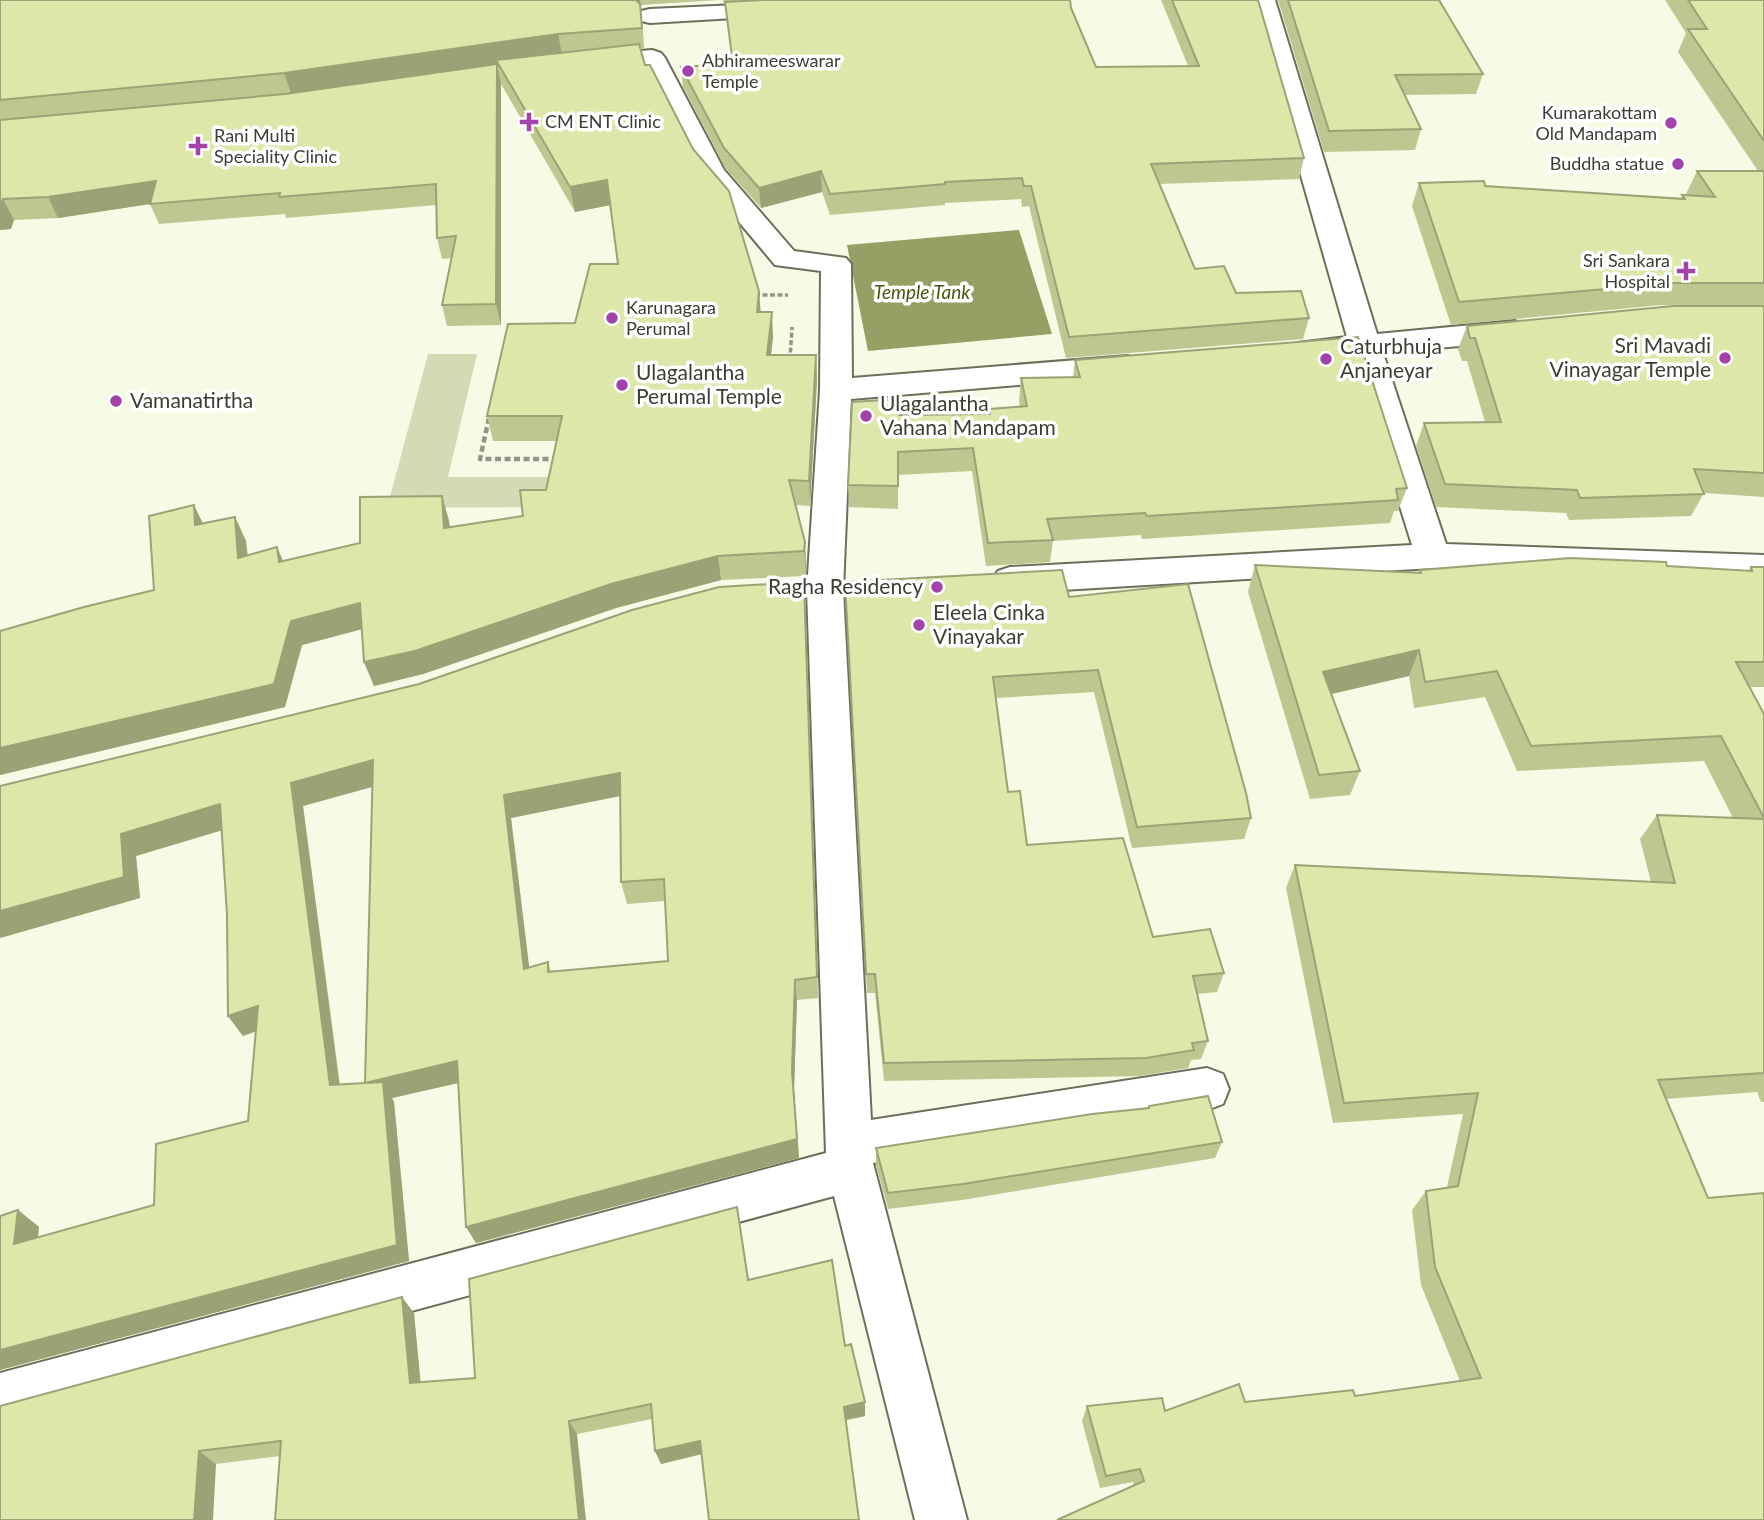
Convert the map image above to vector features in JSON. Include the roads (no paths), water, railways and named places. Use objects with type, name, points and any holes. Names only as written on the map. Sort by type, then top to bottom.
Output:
[{"type":"street","points":[[1263,0],[1365,346],[1433,556]]},
{"type":"street","points":[[803,9],[650,8],[652,58],[712,173],[785,259],[836,264],[836,390],[821,591],[850,1157],[941,1520]]},
{"type":"street","points":[[562,65],[652,58]]},
{"type":"street","points":[[1281,353],[1541,328]]},
{"type":"street","points":[[836,390],[1156,363]]},
{"type":"street","points":[[977,582],[1433,556],[1764,568]]},
{"type":"street","points":[[0,1398],[850,1157],[1207,1089]]},
{"type":"water","name":"Temple Tank","points":[[1019,230],[1052,334],[868,351],[847,245]]},
{"type":"place","name":"Abhirameeswarar Temple","points":[[688,71]]},
{"type":"place","name":"CM ENT Clinic","points":[[529,122]]},
{"type":"place","name":"Kumarakottam Old Mandapam","points":[[1671,123]]},
{"type":"place","name":"Rani Multi Speciality Clinic","points":[[198,146]]},
{"type":"place","name":"Buddha statue","points":[[1678,164]]},
{"type":"place","name":"Sri Sankara Hospital","points":[[1686,271]]},
{"type":"place","name":"Karunagara Perumal","points":[[612,318]]},
{"type":"place","name":"Sri Mavadi Vinayagar Temple","points":[[1725,358]]},
{"type":"place","name":"Caturbhuja Anjaneyar","points":[[1326,359]]},
{"type":"place","name":"Ulagalantha Perumal Temple","points":[[622,385]]},
{"type":"place","name":"Vamanatirtha","points":[[116,401]]},
{"type":"place","name":"Ulagalantha Vahana Mandapam","points":[[866,416]]},
{"type":"place","name":"Ragha Residency","points":[[937,587]]},
{"type":"place","name":"Eleela Cinka Vinayakar","points":[[919,625]]}]
